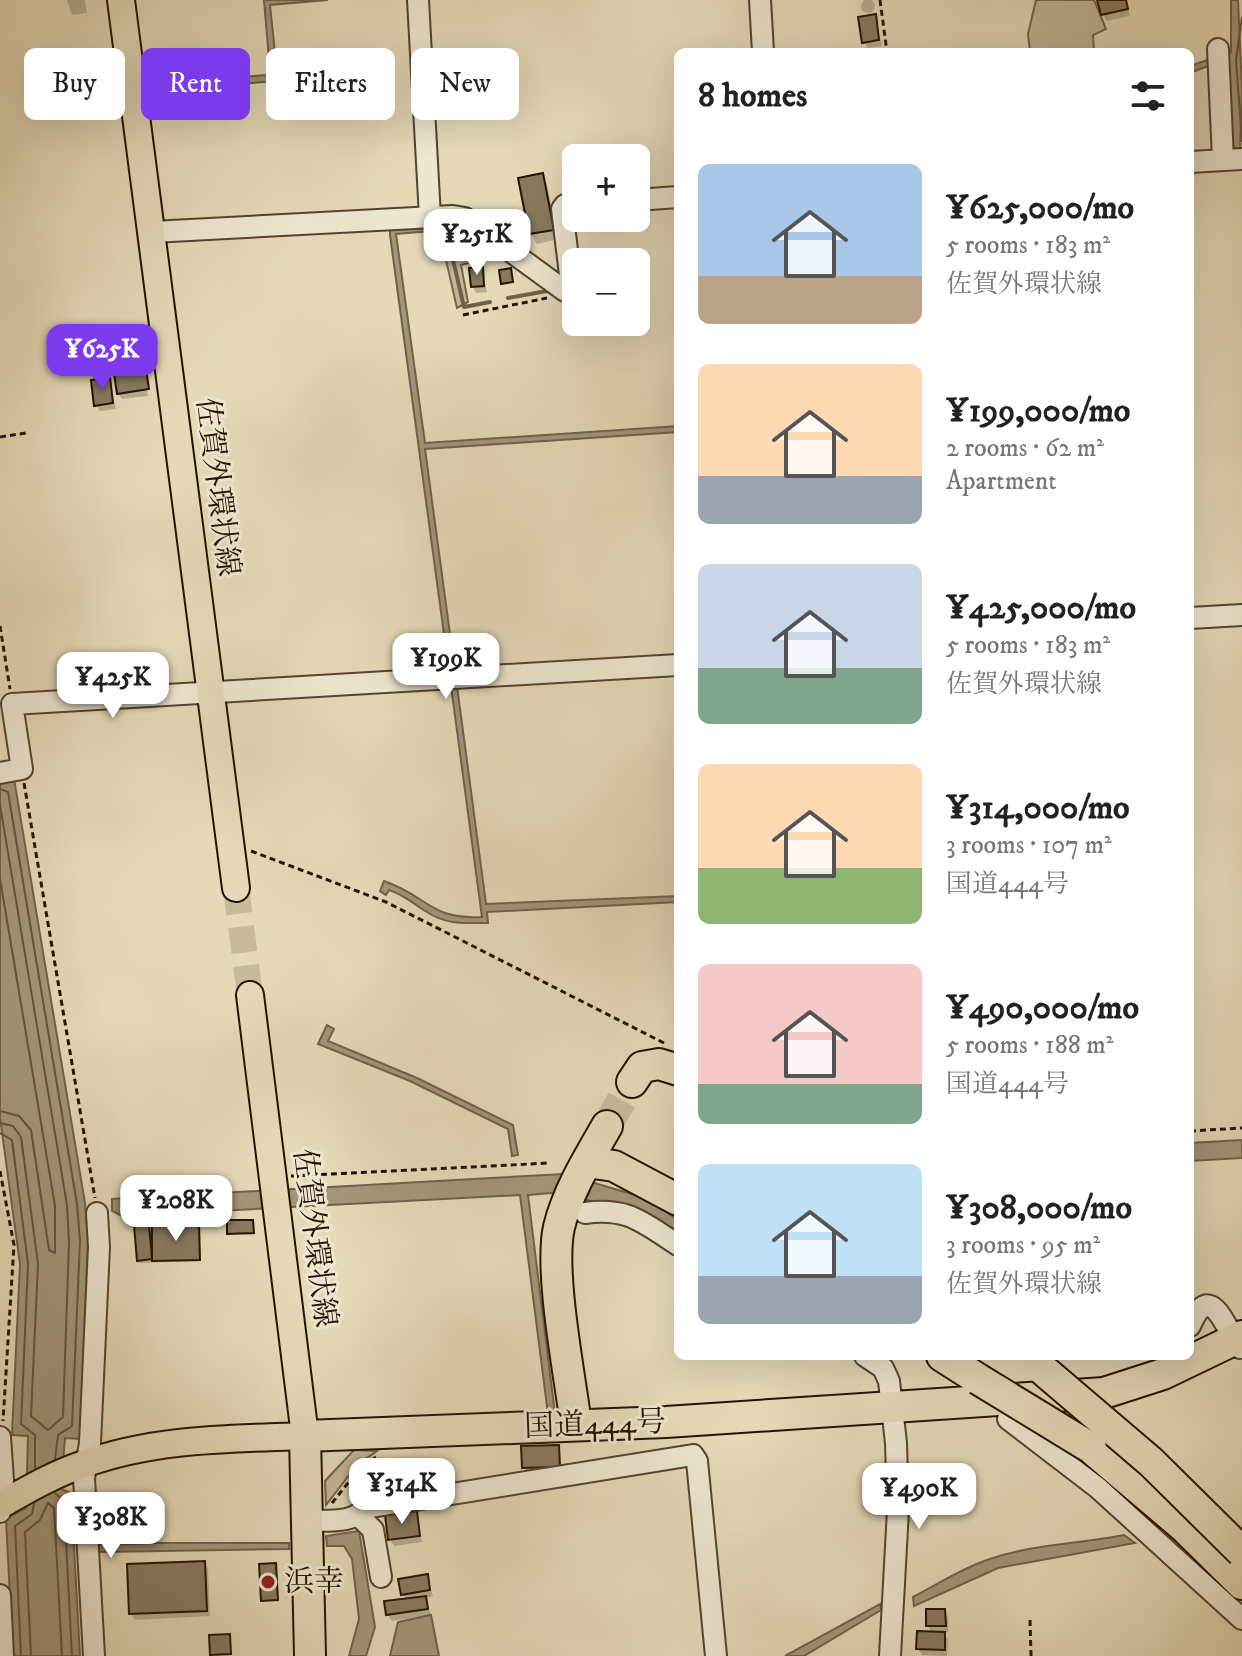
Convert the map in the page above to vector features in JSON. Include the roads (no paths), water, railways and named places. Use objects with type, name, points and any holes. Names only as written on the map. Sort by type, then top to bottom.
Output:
[{"type":"highway","points":[[632,1082],[642,1067],[659,1064],[672,1057]]},
{"type":"highway","points":[[576,1425],[557,1255],[564,1210],[607,1126]]},
{"type":"highway","points":[[587,1162],[614,1166],[674,1198]]},
{"type":"highway","name":"国道444号","points":[[305,1436],[893,1409],[1104,1393],[1163,1374],[1239,1342]]},
{"type":"highway","points":[[948,1360],[1091,1448],[1184,1527],[1242,1584]]},
{"type":"highway","points":[[1037,1362],[1151,1462],[1242,1552]]},
{"type":"highway","points":[[305,1436],[315,1521],[310,1656]]},
{"type":"main road","name":"佐賀外環状線","points":[[121,0],[236,888]]},
{"type":"main road","name":"佐賀外環状線","points":[[250,995],[305,1436]]},
{"type":"main road","points":[[6,1504],[76,1466],[125,1451],[186,1441],[305,1436]]},
{"type":"street","points":[[418,0],[430,217]]},
{"type":"street","points":[[760,0],[763,48]]},
{"type":"street","points":[[1194,162],[1233,159],[1218,49]]},
{"type":"street","points":[[650,199],[674,197]]},
{"type":"street","points":[[152,232],[430,217],[465,218],[565,291],[572,291],[574,284],[566,232]]},
{"type":"street","points":[[1194,618],[1242,615]]},
{"type":"street","points":[[0,773],[22,769],[12,704],[674,665]]},
{"type":"street","points":[[94,1656],[76,1466],[90,1443],[98,1277],[96,1209]]},
{"type":"street","points":[[585,1213],[610,1210],[631,1214],[674,1242]]},
{"type":"street","points":[[1194,1317],[1203,1307],[1213,1307],[1222,1313],[1239,1342]]},
{"type":"street","points":[[871,1360],[883,1368],[889,1381],[893,1409],[898,1510],[890,1656]]},
{"type":"street","points":[[1008,1419],[1098,1488],[1242,1619]]},
{"type":"street","points":[[1,1437],[6,1504]]},
{"type":"street","points":[[315,1521],[359,1516],[365,1508],[693,1455],[697,1461],[716,1656]]},
{"type":"street","points":[[359,1516],[373,1530],[381,1577]]},
{"type":"street","points":[[0,1595],[3,1656]]},
{"type":"water","points":[[264,0],[328,0],[270,5],[275,48],[268,48]]},
{"type":"water","points":[[1231,0],[1238,0],[1242,89],[1240,149],[1233,147],[1229,65],[1208,66],[1194,71],[1194,65],[1231,52]]},
{"type":"water","points":[[266,75],[266,82],[250,83],[250,76]]},
{"type":"water","points":[[430,224],[431,231],[396,234],[425,443],[674,426],[674,432],[425,449],[455,671],[449,671],[390,226]]},
{"type":"water","points":[[451,686],[457,686],[486,904],[674,896],[674,902],[487,912],[488,923],[464,923],[441,919],[395,892],[389,890],[386,895],[380,891],[384,881],[440,911],[465,917],[482,917]]},
{"type":"water","points":[[14,779],[85,1203],[88,1241],[80,1439],[65,1438],[61,1489],[71,1493],[80,1656],[13,1656],[6,1519],[26,1508],[28,1436],[12,1435],[20,1264],[0,1118],[0,781]]},
{"type":"water","points":[[327,1025],[334,1029],[328,1041],[417,1078],[513,1125],[518,1155],[512,1156],[508,1129],[410,1081],[318,1044]]},
{"type":"water","points":[[1242,1140],[1242,1158],[1194,1161],[1194,1143]]},
{"type":"water","points":[[564,1174],[645,1198],[674,1217],[674,1234],[636,1210],[551,1193],[528,1195],[555,1414],[548,1414],[520,1195],[122,1216],[112,1211],[112,1199]]},
{"type":"water","points":[[359,1531],[375,1627],[366,1656],[349,1656],[359,1619],[352,1559],[344,1546],[327,1546],[326,1536]]},
{"type":"water","points":[[1124,1535],[1135,1543],[998,1568],[914,1606],[913,1597],[990,1559],[1040,1547]]},
{"type":"water","points":[[289,1543],[289,1549],[99,1552],[99,1545]]},
{"type":"water","points":[[880,1604],[881,1610],[804,1656],[785,1656]]},
{"type":"water","points":[[431,1615],[439,1656],[390,1656],[398,1622]]},
{"type":"waterway","points":[[431,228],[446,230],[464,307],[490,302]]},
{"type":"waterway","points":[[508,298],[547,291]]},
{"type":"tunnel","points":[[236,888],[250,995]]},
{"type":"tunnel","points":[[607,1126],[632,1082]]},
{"type":"place","name":"浜幸","points":[[268,1582]]}]
